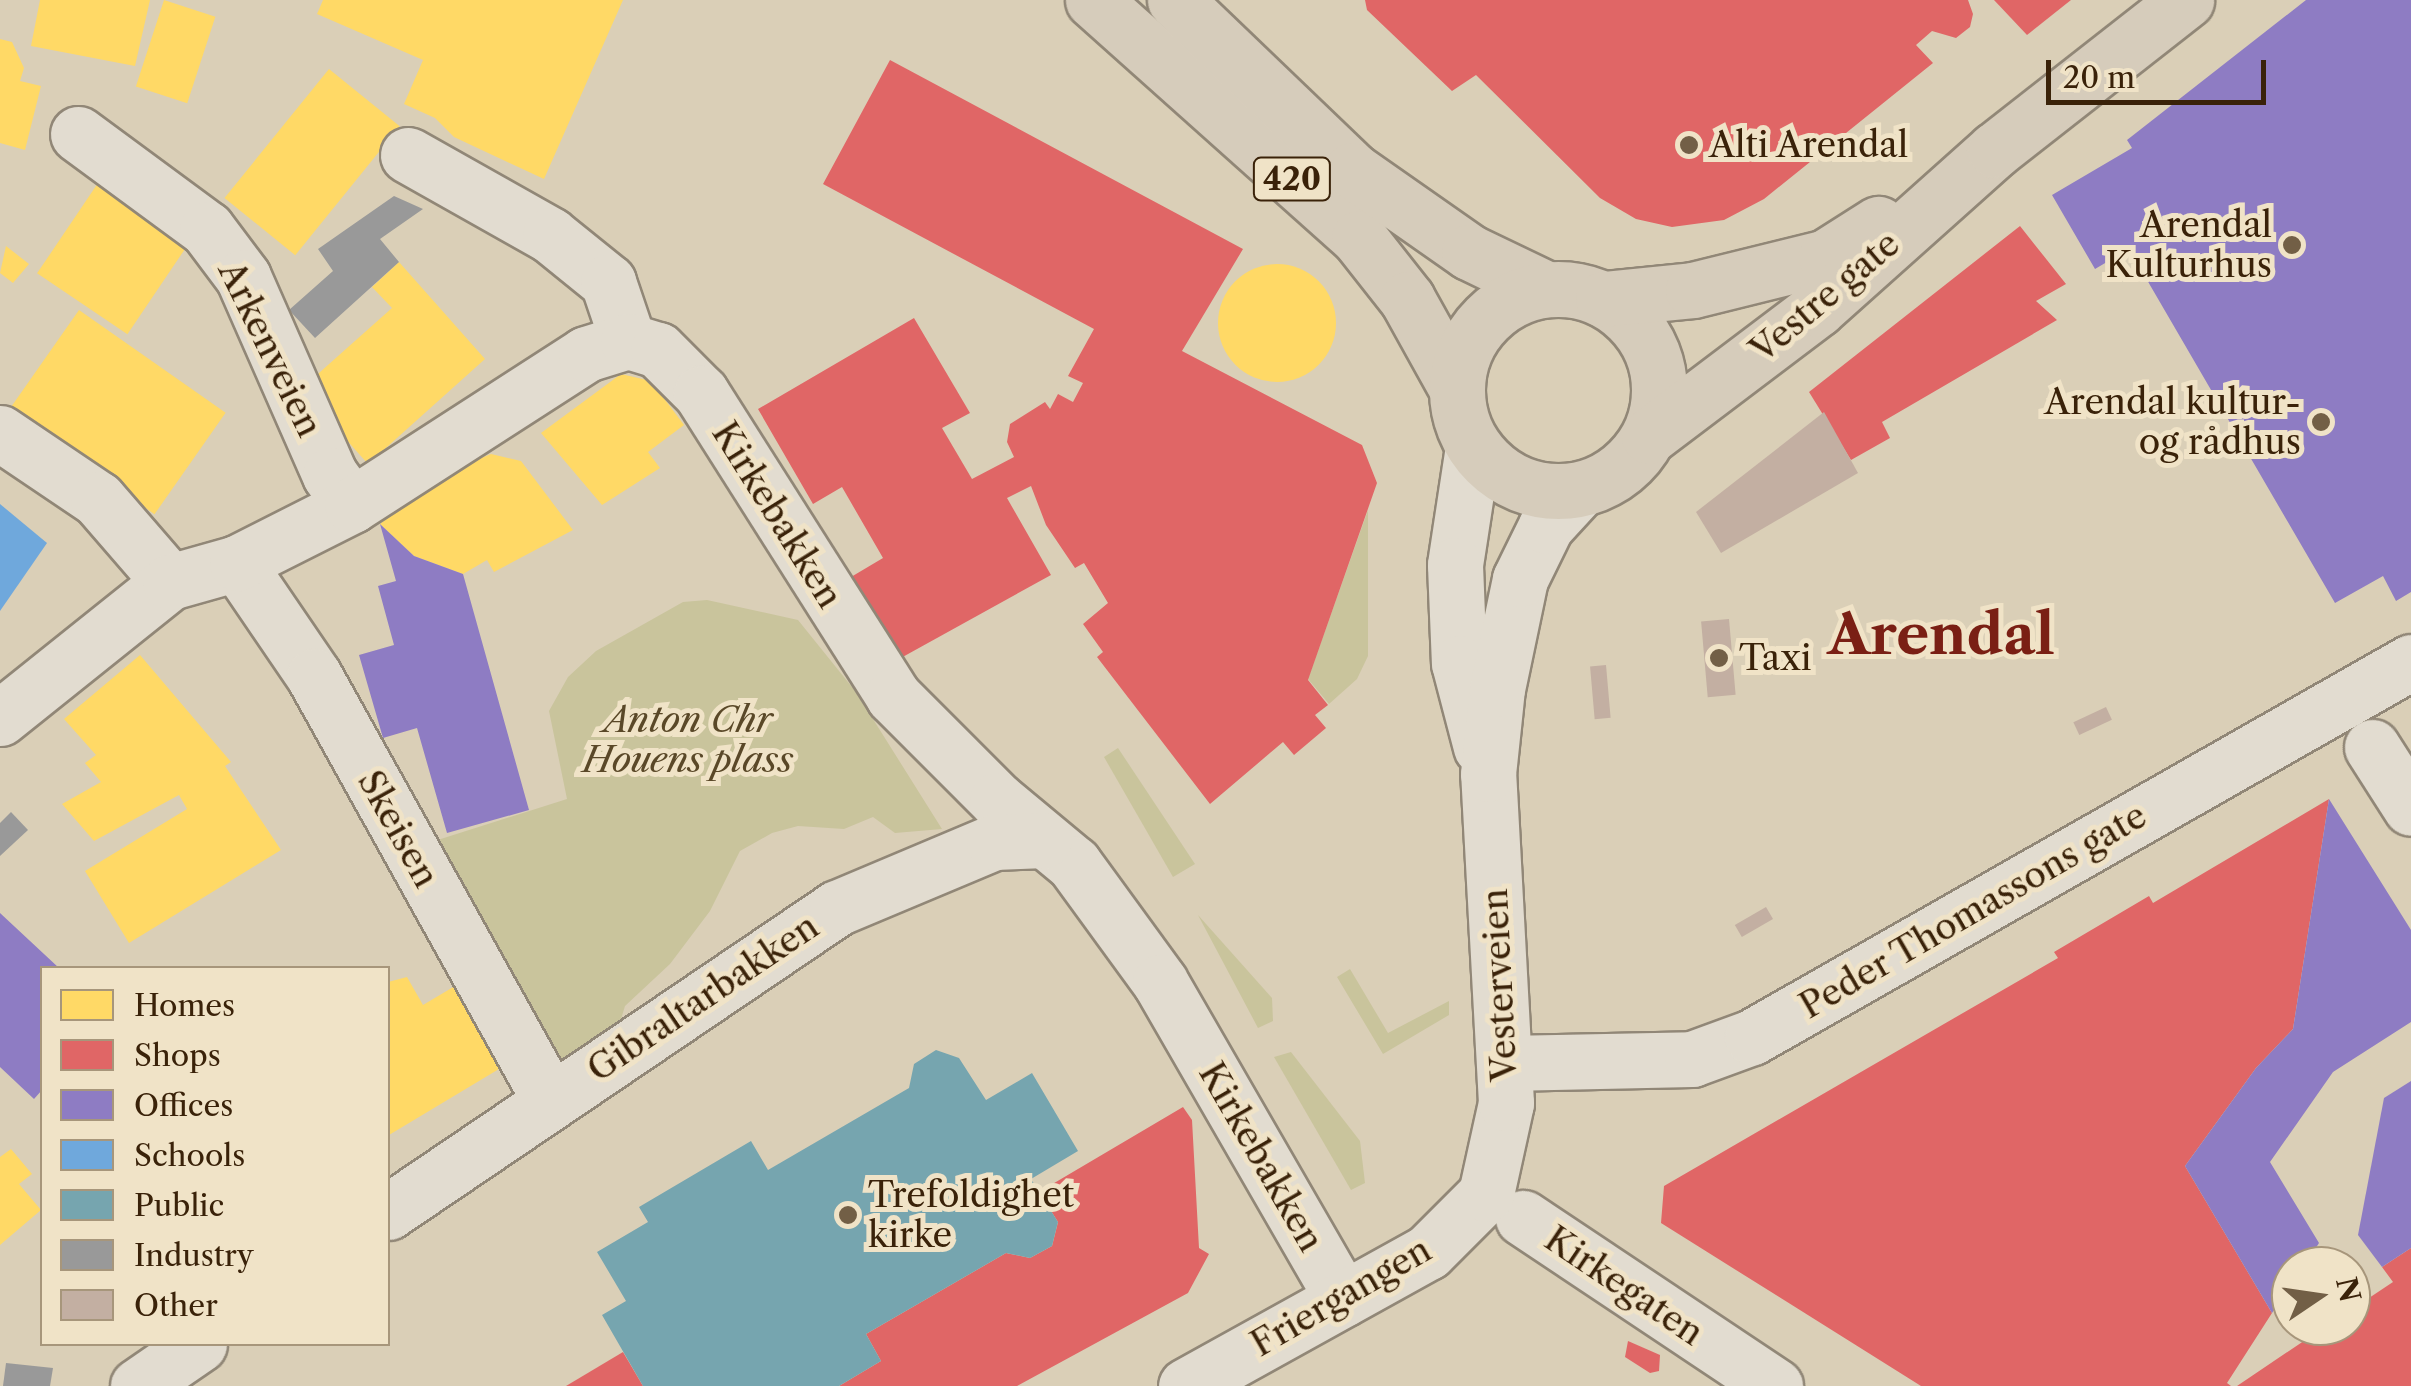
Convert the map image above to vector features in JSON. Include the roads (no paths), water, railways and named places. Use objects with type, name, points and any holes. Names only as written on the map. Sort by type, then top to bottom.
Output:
[{"type":"main road","name":"420","points":[[1093,0],[1359,238],[1407,299],[1456,386],[1473,447]]},
{"type":"main road","name":"420","points":[[1176,0],[1352,170],[1469,252],[1546,289],[1603,299]]},
{"type":"main road","name":"Vestre gate","points":[[1649,436],[1817,309],[1994,150],[2186,0]]},
{"type":"main road","name":"Vestre gate","points":[[1603,299],[1693,290],[1826,256],[1994,150]]},
{"type":"main road","points":[[1456,386],[1461,358],[1493,312],[1546,289]]},
{"type":"main road","points":[[1603,299],[1649,344],[1658,406],[1649,436]]},
{"type":"main road","name":"420","points":[[1580,490],[1626,466],[1649,436]]},
{"type":"main road","points":[[1473,447],[1519,485],[1580,490]]},
{"type":"street","name":"Arkenveien","points":[[78,134],[207,230],[243,277],[330,475],[352,505]]},
{"type":"street","points":[[0,718],[170,582],[238,563],[352,505],[586,354],[628,341],[608,282],[550,234],[408,155]]},
{"type":"street","name":"Kirkebakken","points":[[628,341],[658,350],[700,393],[894,696],[1074,864],[1160,982],[1343,1299]]},
{"type":"street","points":[[0,432],[98,499],[170,582]]},
{"type":"street","name":"Vesterveien","points":[[1473,447],[1455,565],[1459,663],[1488,774],[1507,1063],[1504,1206]]},
{"type":"street","name":"Vesterveien","points":[[1488,774],[1520,579],[1546,526],[1580,490]]},
{"type":"street","name":"Skeisen","points":[[238,563],[314,676],[550,1100]]},
{"type":"street","name":"Peder Thomassons gate","points":[[1507,1063],[1692,1059],[1752,1037],[2411,662]]},
{"type":"street","points":[[2372,747],[2411,808]]},
{"type":"street","name":"Gibraltarbakken","points":[[390,1211],[837,908],[994,842],[1044,840]]},
{"type":"street","name":"Friergangen","points":[[1186,1386],[1504,1206]]},
{"type":"street","name":"Kirkegaten","points":[[1504,1206],[1774,1386]]},
{"type":"street","points":[[138,1386],[196,1346]]},
{"type":"place","name":"Alti Arendal","points":[[1689,145]]},
{"type":"place","name":"Arendal Kulturhus","points":[[2292,245]]},
{"type":"place","name":"Arendal kultur- og rådhus","points":[[2321,422]]},
{"type":"place","name":"Taxi","points":[[1719,658]]},
{"type":"place","name":"Trefoldighet kirke","points":[[848,1215]]},
{"type":"district","name":"Arendal","points":[[1941,635]]},
{"type":"park label","name":"Anton Chr Houens plass","points":[[688,740]]}]
